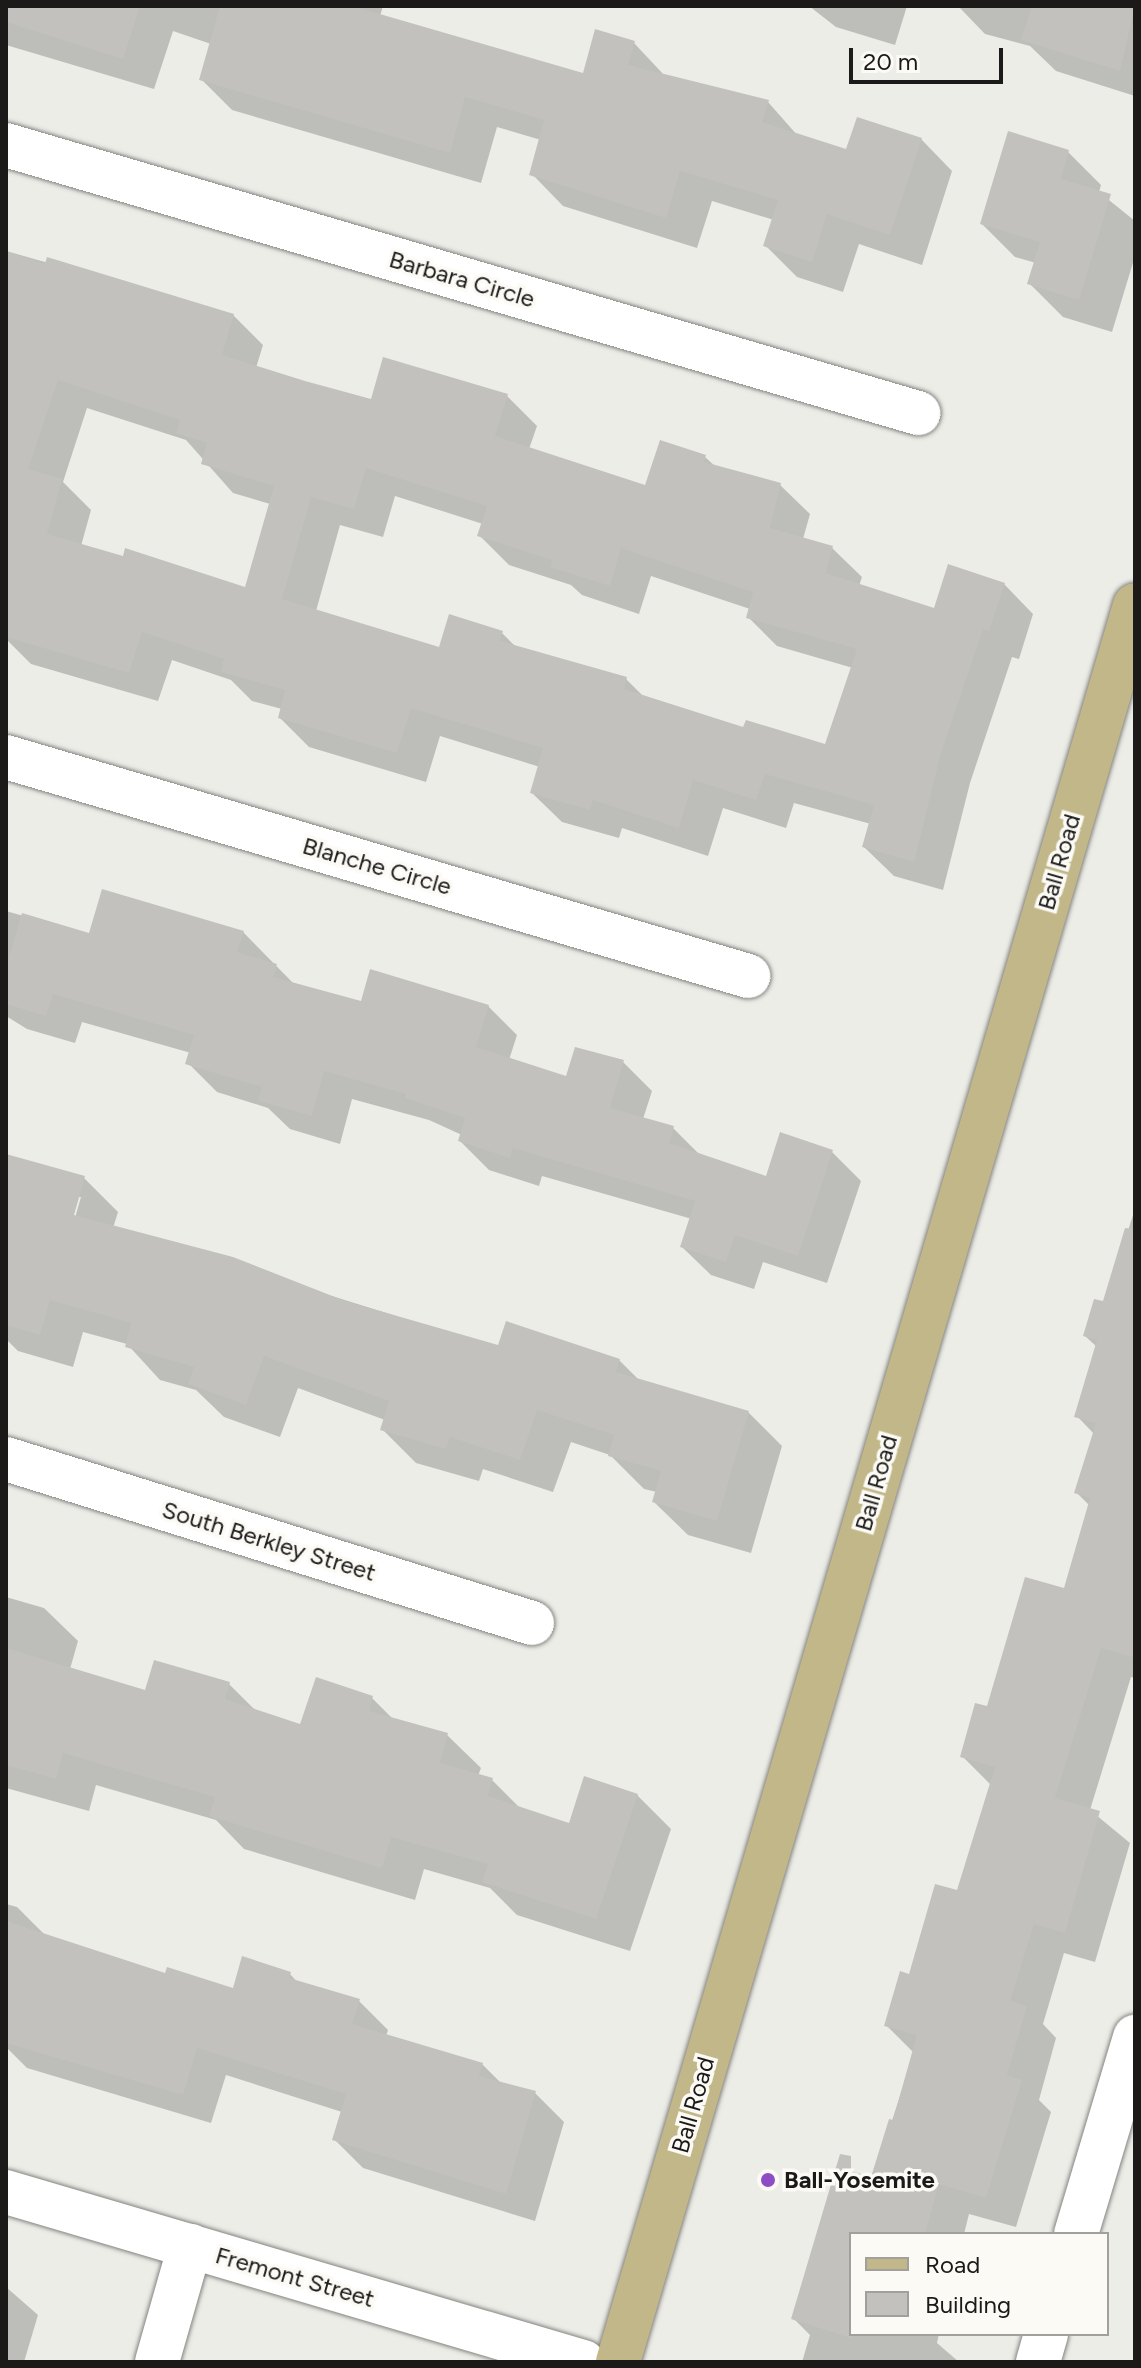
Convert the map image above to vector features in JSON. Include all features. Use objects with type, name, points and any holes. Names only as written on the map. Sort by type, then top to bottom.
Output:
[{"type":"main road","name":"Ball Road","points":[[618,2362],[1135,605]]},
{"type":"street","name":"Barbara Circle","points":[[6,145],[918,413]]},
{"type":"street","name":"Blanche Circle","points":[[6,757],[748,976]]},
{"type":"street","name":"South Berkley Street","points":[[6,1459],[532,1623]]},
{"type":"street","points":[[1077,2232],[1135,2037]]},
{"type":"street","name":"Fremont Street","points":[[6,2192],[583,2362]]},
{"type":"street","points":[[157,2362],[190,2246]]},
{"type":"street","points":[[1038,2362],[1045,2336]]},
{"type":"building","points":[[6,6],[140,6],[123,59],[6,22]]},
{"type":"building","points":[[220,6],[352,6],[583,73],[595,29],[635,41],[628,65],[769,100],[762,122],[846,149],[857,117],[922,138],[890,235],[827,214],[812,262],[763,246],[778,200],[680,171],[666,218],[529,175],[544,120],[465,97],[450,153],[199,80]]},
{"type":"building","points":[[1032,6],[1135,6],[1120,71],[1021,40]]},
{"type":"building","points":[[1008,131],[1069,150],[1061,179],[1111,194],[1079,300],[1027,284],[1040,242],[980,224]]},
{"type":"building","points":[[6,251],[45,264],[47,257],[234,314],[222,355],[305,381],[371,399],[383,357],[508,394],[495,436],[645,485],[660,440],[706,455],[704,462],[781,483],[770,528],[833,546],[826,573],[934,608],[948,564],[1005,583],[989,631],[983,629],[941,753],[914,862],[862,847],[874,805],[765,774],[756,800],[693,780],[679,828],[593,800],[590,810],[530,793],[543,748],[411,708],[397,753],[278,718],[285,690],[221,672],[224,659],[142,632],[129,673],[6,637]],"holes":[[[58,380],[180,420],[176,433],[207,443],[201,464],[274,486],[245,587],[125,548],[123,556],[47,534],[62,479],[28,469]],[[366,468],[487,506],[477,536],[552,560],[550,567],[610,586],[621,548],[753,592],[746,618],[857,649],[825,744],[746,720],[743,727],[624,689],[627,677],[500,641],[503,631],[449,614],[439,647],[282,599],[311,497],[354,509]]]},
{"type":"building","points":[[102,889],[244,931],[237,952],[277,964],[273,977],[361,1001],[370,969],[489,1005],[476,1047],[566,1076],[575,1047],[624,1060],[610,1108],[674,1126],[669,1143],[766,1176],[780,1132],[833,1150],[798,1256],[735,1235],[726,1262],[680,1247],[695,1201],[513,1148],[510,1158],[458,1141],[465,1118],[405,1098],[406,1094],[324,1071],[312,1116],[258,1101],[262,1087],[185,1064],[194,1035],[53,994],[46,1016],[6,1004],[6,967],[22,913],[89,933]]},
{"type":"building","points":[[6,1154],[85,1176],[74,1215],[233,1257],[345,1301],[498,1345],[506,1321],[620,1359],[616,1372],[749,1411],[717,1521],[652,1502],[661,1471],[608,1456],[614,1435],[537,1410],[520,1460],[450,1437],[446,1449],[380,1430],[389,1401],[264,1356],[246,1405],[188,1384],[194,1367],[125,1347],[131,1323],[50,1300],[40,1335],[6,1325]]},
{"type":"building","points":[[1125,1228],[1135,1229],[1135,1658],[1101,1648],[1055,1798],[1100,1811],[1065,1933],[1034,1924],[1010,2001],[1027,2006],[1007,2075],[1022,2080],[986,2198],[939,2184],[926,2232],[849,2232],[851,2338],[791,2319],[840,2154],[851,2156],[851,2171],[871,2177],[889,2119],[893,2120],[917,2035],[884,2026],[900,1971],[909,1974],[935,1884],[957,1890],[995,1767],[960,1757],[975,1703],[987,1706],[1025,1577],[1064,1588],[1090,1498],[1074,1493],[1096,1423],[1074,1417],[1097,1340],[1083,1336],[1094,1299],[1103,1301]]},
{"type":"building","points":[[6,1648],[145,1690],[154,1660],[230,1682],[225,1699],[300,1724],[316,1677],[373,1696],[369,1711],[448,1733],[440,1763],[493,1778],[488,1796],[569,1823],[584,1776],[638,1794],[596,1919],[482,1882],[488,1864],[391,1837],[382,1868],[209,1816],[215,1797],[63,1753],[56,1779],[6,1765]]},
{"type":"building","points":[[6,1921],[165,1973],[167,1967],[233,1988],[242,1956],[291,1972],[289,1978],[360,1999],[352,2024],[483,2063],[479,2076],[536,2091],[506,2194],[332,2140],[346,2094],[197,2048],[183,2095],[6,2043]]},
{"type":"place","name":"Ball-Yosemite","points":[[768,2180]]}]
